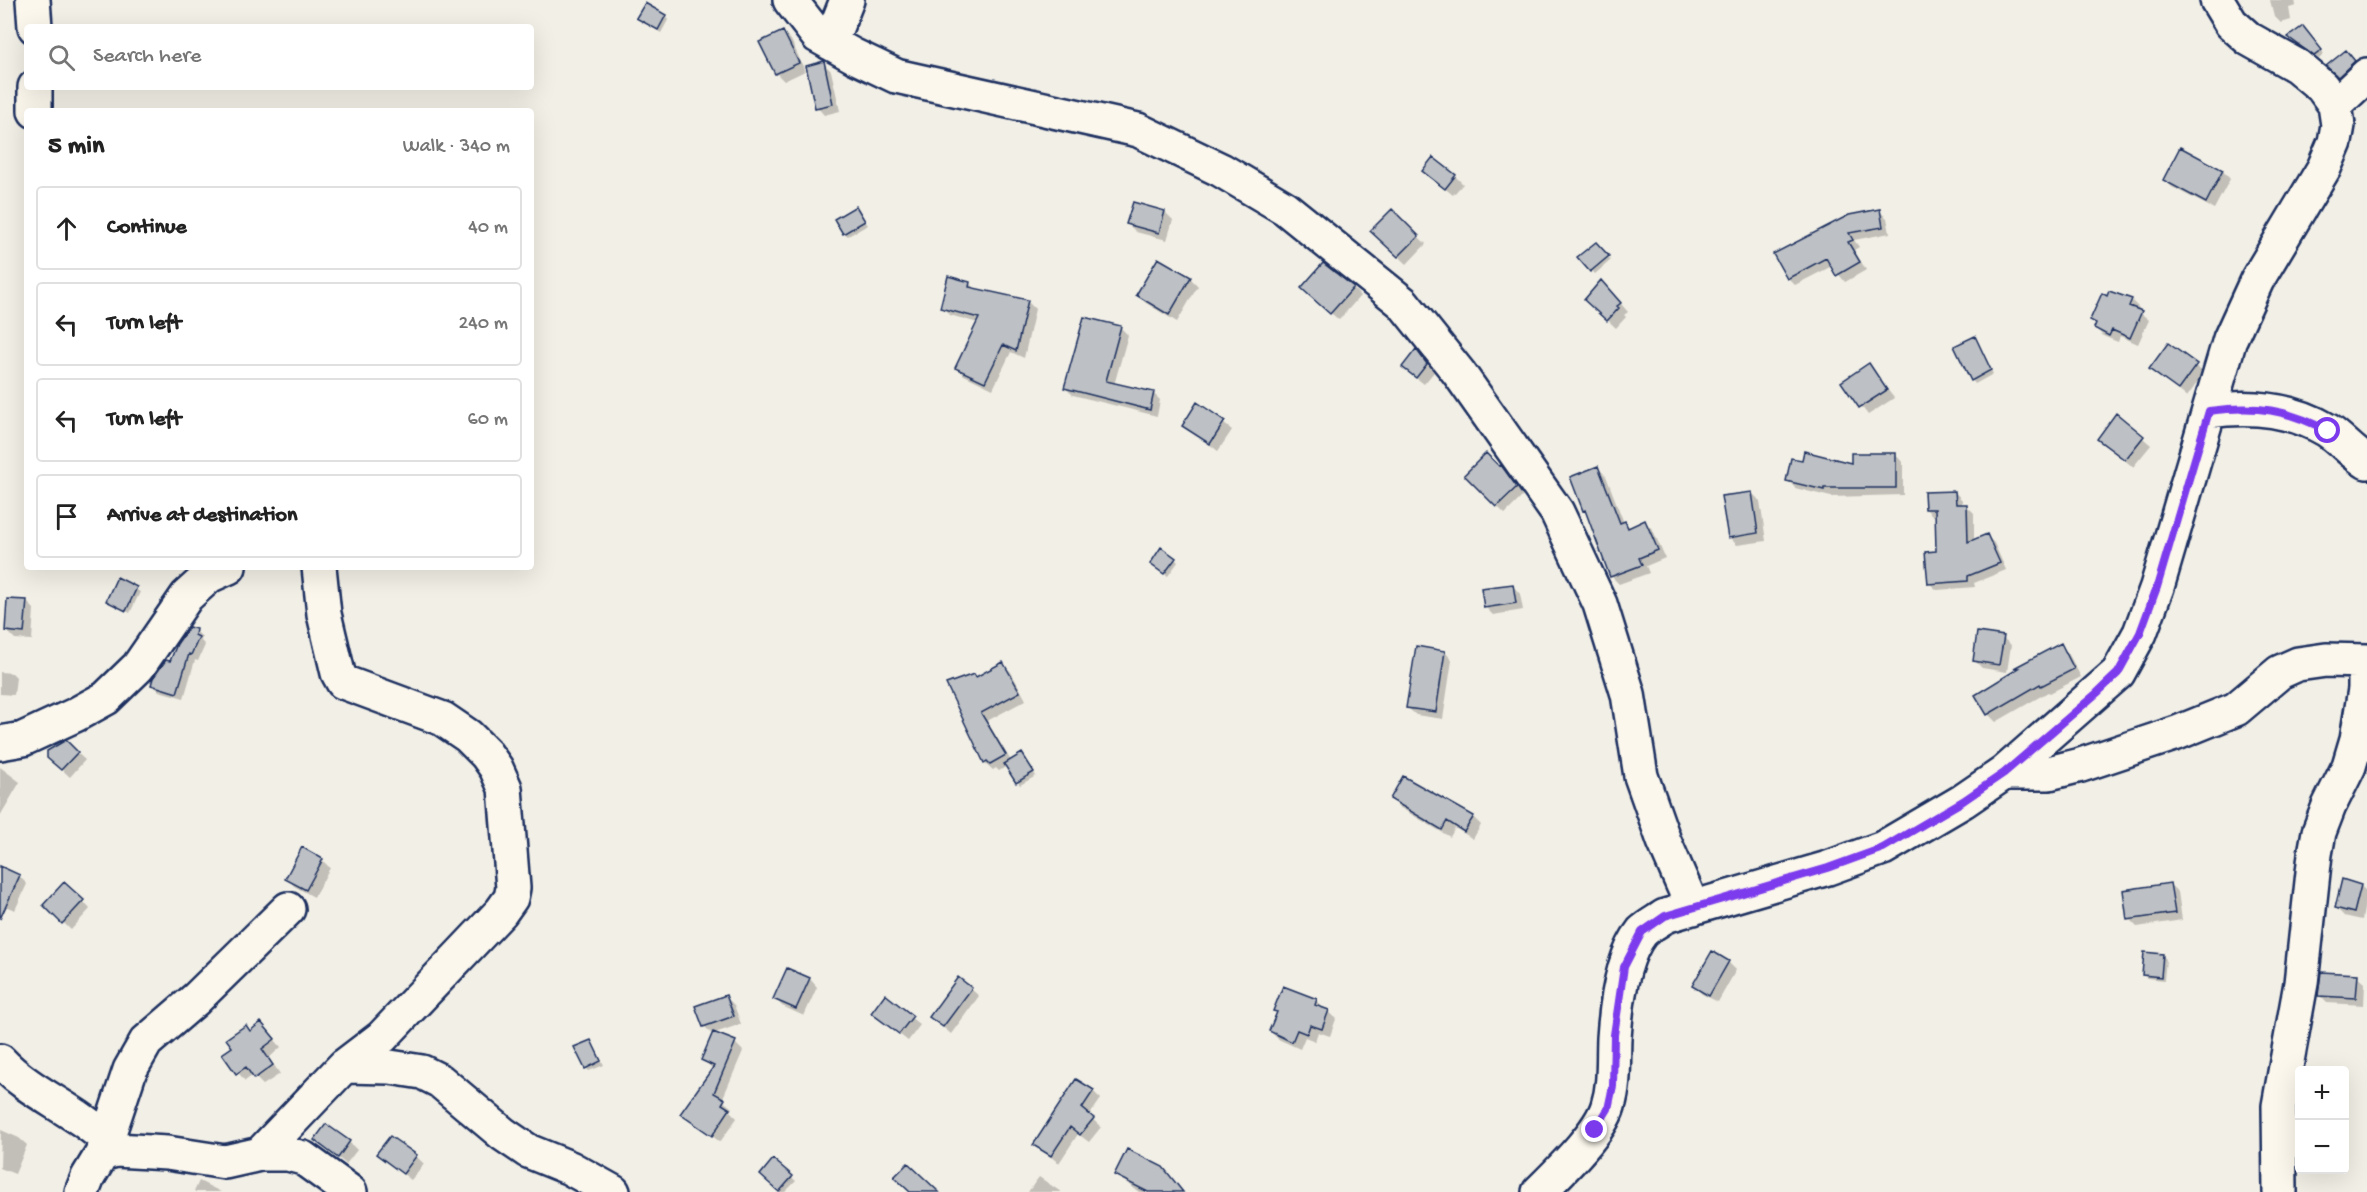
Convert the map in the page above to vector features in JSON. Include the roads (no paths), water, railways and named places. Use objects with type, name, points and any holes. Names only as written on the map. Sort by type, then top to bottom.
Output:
[{"type":"street","points":[[33,0],[35,24]]},
{"type":"street","points":[[790,0],[818,36],[896,76],[1138,130],[1221,170],[1285,208],[1403,303],[1459,373],[1557,512],[1600,604],[1628,694],[1641,776],[1664,842],[1693,908]]},
{"type":"street","points":[[830,43],[847,0]]},
{"type":"street","points":[[1539,1192],[1595,1130],[1608,1109],[1613,1086],[1614,1035],[1624,967],[1642,932],[1665,916],[1828,868],[1883,848],[1963,801],[2004,773],[2118,673],[2140,633],[2157,587],[2230,339],[2257,280],[2324,168],[2335,142],[2338,125],[2335,105],[2322,87],[2296,66],[2249,39],[2231,23],[2217,0]]},
{"type":"street","points":[[2335,105],[2367,75]]},
{"type":"street","points":[[34,90],[35,108]]},
{"type":"street","points":[[2209,411],[2255,407],[2291,414],[2328,431],[2367,462]]},
{"type":"street","points":[[0,743],[23,739],[106,698],[138,667],[188,596],[209,576],[222,570]]},
{"type":"street","points":[[261,1154],[344,1066],[382,1037],[501,912],[511,898],[513,888],[505,788],[496,768],[468,736],[443,719],[343,682],[338,673],[324,614],[319,570]]},
{"type":"street","points":[[2004,773],[2049,773],[2081,765],[2177,733],[2236,709],[2280,672],[2298,664],[2326,660],[2366,661],[2364,715],[2358,740],[2349,766],[2319,832],[2315,854],[2301,983],[2279,1106],[2280,1192]]},
{"type":"street","points":[[82,1192],[105,1147],[130,1070],[146,1042],[196,999],[288,909]]},
{"type":"street","points":[[0,1061],[12,1074],[58,1106],[89,1123],[105,1147],[225,1162],[261,1154],[288,1154],[303,1158],[350,1192]]},
{"type":"street","points":[[344,1066],[390,1067],[422,1072],[440,1080],[528,1151],[570,1168],[613,1192]]}]
